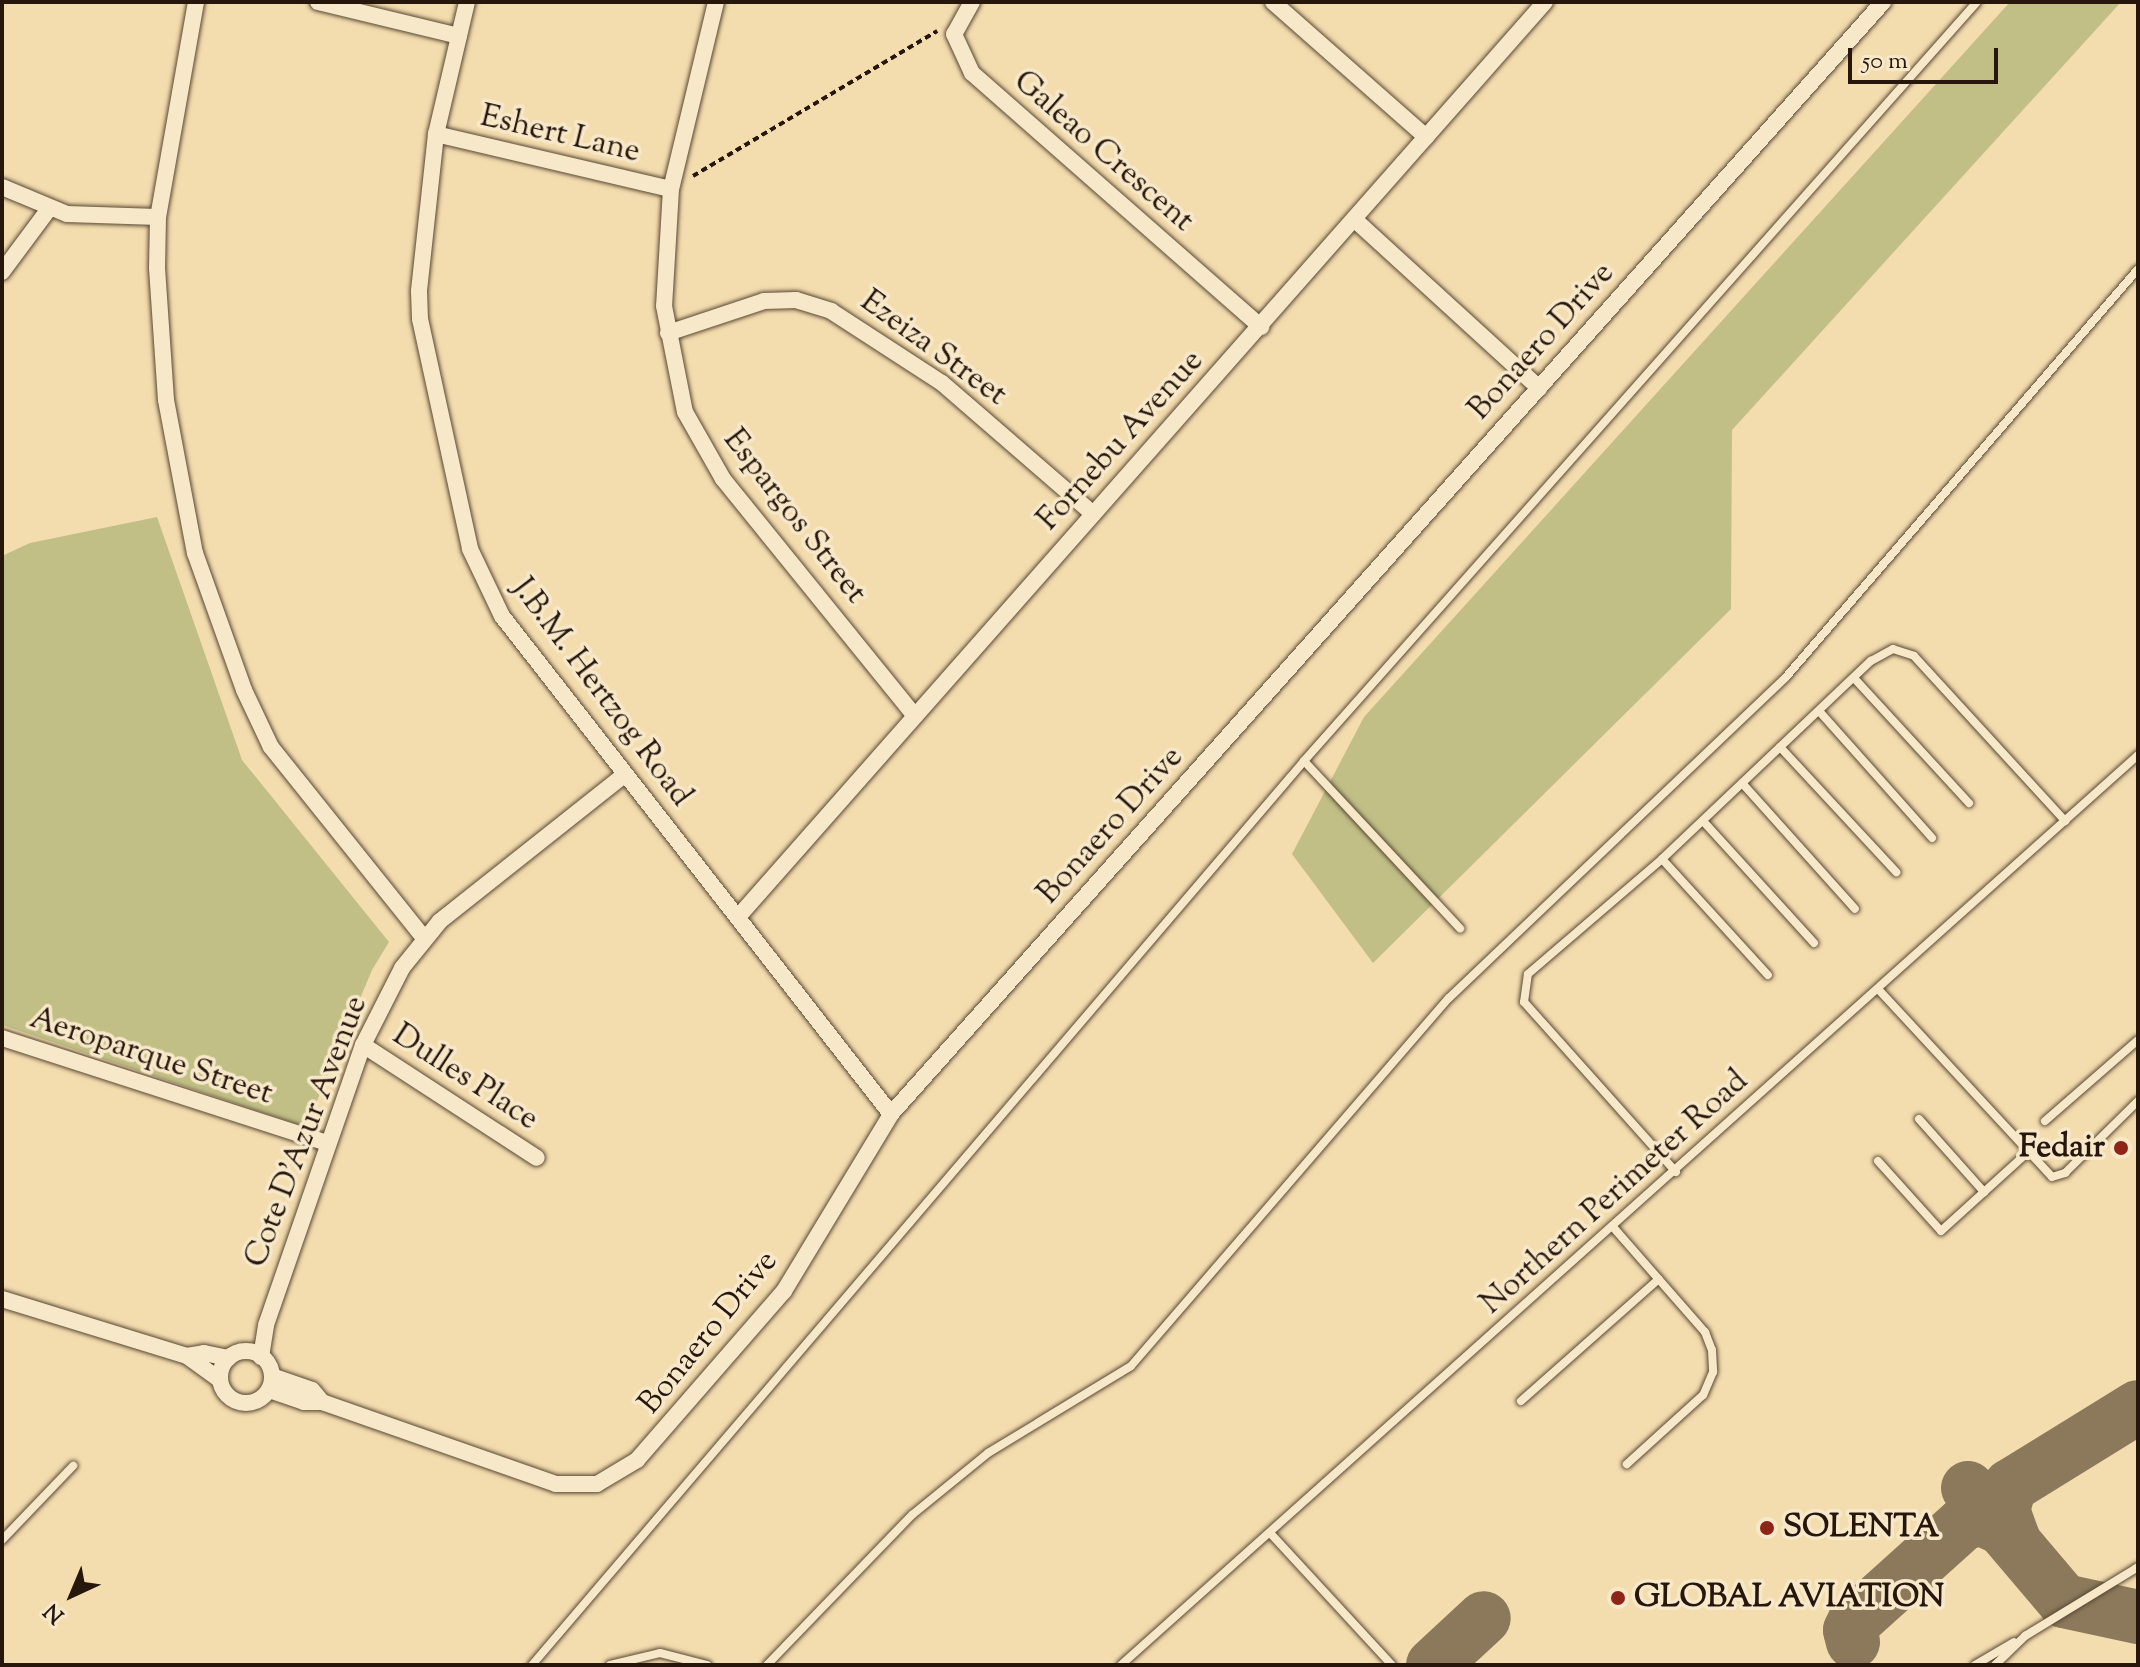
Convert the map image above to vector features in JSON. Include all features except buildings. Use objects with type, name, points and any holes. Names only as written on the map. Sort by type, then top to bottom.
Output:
[{"type":"street","points":[[196,2],[158,217],[166,400],[203,579],[271,747],[423,937]]},
{"type":"street","points":[[318,2],[459,36]]},
{"type":"street","name":"J.B.M. Hertzog Road","points":[[467,2],[436,134],[422,241],[420,319],[470,549],[502,616],[891,1114]]},
{"type":"street","name":"Espargos Street","points":[[716,2],[671,189],[668,333],[685,412],[706,454],[915,716]]},
{"type":"street","points":[[959,18],[972,2]]},
{"type":"street","points":[[1273,2],[1426,137]]},
{"type":"street","name":"Fornebu Avenue","points":[[738,917],[1545,2]]},
{"type":"street","name":"Bonaero Drive","points":[[270,1383],[312,1390],[322,1402],[556,1484],[577,1487],[615,1477],[666,1432],[784,1291],[891,1114],[1883,2]]},
{"type":"street","name":"Galeao Crescent","points":[[959,18],[957,49],[972,73],[1261,327]]},
{"type":"street","name":"Eshert Lane","points":[[436,134],[671,189]]},
{"type":"street","points":[[2,187],[48,210],[158,217]]},
{"type":"street","points":[[2,272],[48,210]]},
{"type":"street","points":[[1354,219],[1539,388]]},
{"type":"street","name":"Ezeiza Street","points":[[668,333],[764,301],[796,300],[831,311],[942,383],[1093,514]]},
{"type":"street","name":"Cote D'Azur Avenue","points":[[254,1354],[363,1045],[423,937],[624,775]]},
{"type":"street","name":"Aeroparque Street","points":[[2,1038],[328,1143]]},
{"type":"street","name":"Dulles Place","points":[[363,1045],[537,1158]]},
{"type":"street","points":[[2,1299],[187,1356],[220,1380],[224,1392],[247,1403],[270,1383],[254,1354],[228,1358],[204,1353],[187,1356]]},
{"type":"street","points":[[220,1380],[228,1358]]},
{"type":"lane","points":[[532,1665],[1304,761],[1977,2]]},
{"type":"lane","points":[[767,1665],[912,1515],[988,1453],[1131,1366],[1449,998],[1786,677],[2138,269]]},
{"type":"lane","points":[[1676,1172],[1524,1002],[1522,990],[1528,974],[1662,859],[1854,678],[1887,650],[1907,651],[2065,821]]},
{"type":"lane","points":[[1854,678],[1969,803]]},
{"type":"lane","points":[[1819,711],[1932,838]]},
{"type":"lane","points":[[1780,747],[1896,872]]},
{"type":"lane","name":"Northern Perimeter Road","points":[[1121,1665],[1676,1172],[2138,755]]},
{"type":"lane","points":[[1304,761],[1460,928]]},
{"type":"lane","points":[[1742,783],[1855,909]]},
{"type":"lane","points":[[1703,821],[1814,943]]},
{"type":"lane","points":[[1662,859],[1768,975]]},
{"type":"lane","points":[[1878,989],[2027,1153],[2057,1178],[2138,1101]]},
{"type":"lane","points":[[2045,1121],[2138,1040]]},
{"type":"lane","points":[[1919,1119],[1984,1192]]},
{"type":"lane","points":[[1878,1161],[1941,1231],[2027,1153]]},
{"type":"lane","points":[[1613,1227],[1705,1332],[1713,1372],[1703,1395],[1627,1464]]},
{"type":"lane","points":[[1521,1401],[1659,1279]]},
{"type":"lane","points":[[2,1540],[73,1466]]},
{"type":"lane","points":[[1271,1534],[1392,1665]]},
{"type":"lane","points":[[1975,1665],[2138,1567]]},
{"type":"lane","points":[[1995,1665],[2025,1636]]},
{"type":"lane","points":[[610,1665],[660,1653],[707,1665]]},
{"type":"path","points":[[671,189],[959,18]]},
{"type":"shaded area","points":[[2010,2],[2121,2],[1732,430],[1731,609],[1373,963],[1292,854],[1364,717]]},
{"type":"shaded area","points":[[157,517],[242,760],[389,942],[372,970],[306,1127],[2,1025],[2,556],[30,543]]},
{"type":"taxiway","points":[[2013,1538],[2003,1510],[2010,1486],[2138,1407]]},
{"type":"taxiway","points":[[1968,1488],[2064,1601],[2138,1617]]},
{"type":"taxiway","points":[[1853,1642],[1850,1630],[1854,1622],[1964,1523],[1982,1519],[2006,1530]]},
{"type":"taxiway","points":[[1433,1665],[1484,1618]]},
{"type":"place","name":"Fedair","points":[[2121,1148]]},
{"type":"place","name":"SOLENTA","points":[[1767,1528]]},
{"type":"place","name":"GLOBAL AVIATION","points":[[1618,1598]]}]
